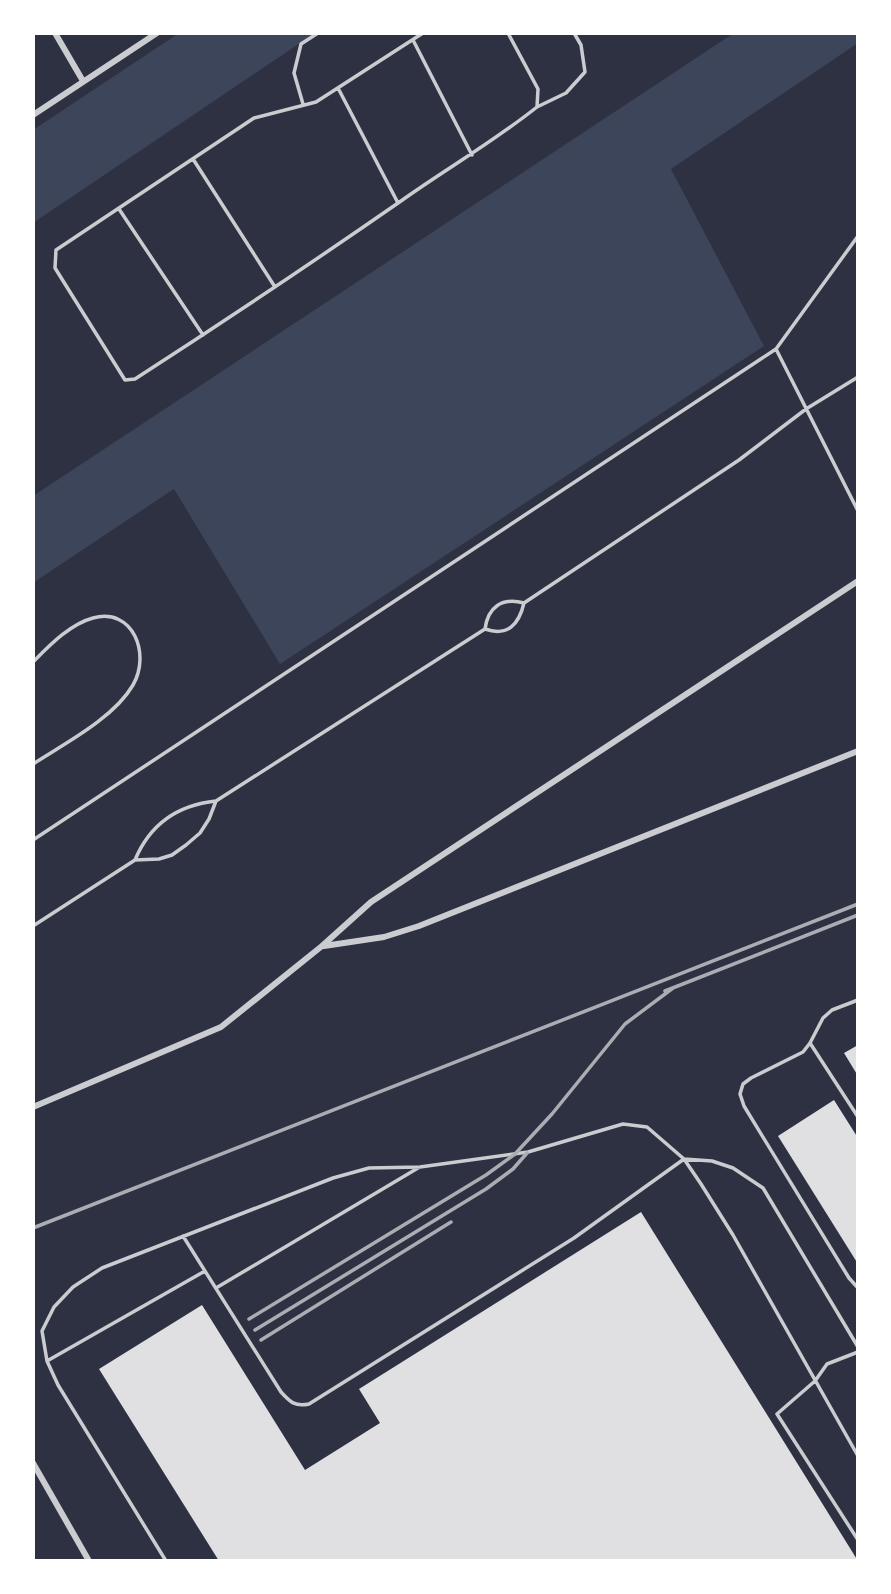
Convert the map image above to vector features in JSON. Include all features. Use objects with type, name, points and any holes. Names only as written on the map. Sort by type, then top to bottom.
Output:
[{"type":"street","points":[[55,33],[83,81]]},
{"type":"street","points":[[33,115],[157,33]]},
{"type":"street","points":[[33,1107],[221,1027],[322,946],[371,902],[858,581]]},
{"type":"street","points":[[322,946],[384,937],[418,926],[858,751]]},
{"type":"street","points":[[33,1463],[89,1561]]},
{"type":"lane","points":[[303,104],[294,72],[301,44],[318,33]]},
{"type":"lane","points":[[423,33],[316,102],[254,118],[56,250],[54,268],[125,380],[135,379],[276,288],[398,203],[500,137],[537,107],[565,93],[585,72],[581,45],[574,33]]},
{"type":"lane","points":[[508,33],[538,89],[537,107]]},
{"type":"lane","points":[[413,40],[472,155]]},
{"type":"lane","points":[[338,88],[398,203]]},
{"type":"lane","points":[[193,159],[276,288]]},
{"type":"lane","points":[[119,209],[203,335]]},
{"type":"lane","points":[[33,840],[776,349],[858,236]]},
{"type":"lane","points":[[776,349],[858,511]]},
{"type":"lane","points":[[485,629],[494,632],[511,628],[519,620],[523,603],[739,460],[807,409],[858,377]]},
{"type":"lane","points":[[33,926],[135,859],[154,827],[186,807],[216,801],[485,629],[489,614],[503,602],[513,600],[523,603]]},
{"type":"lane","points":[[33,662],[70,630],[92,618],[111,616],[124,623],[139,640],[142,664],[133,686],[114,707],[95,723],[33,764]]},
{"type":"lane","points":[[135,859],[159,859],[172,855],[186,845],[200,833],[216,801]]},
{"type":"lane","points":[[858,1000],[832,1010],[823,1018],[803,1052],[751,1078],[743,1084],[740,1094],[762,1138],[849,1278],[858,1288]]},
{"type":"lane","points":[[810,1043],[858,1117]]},
{"type":"lane","points":[[166,1561],[58,1384],[47,1361],[41,1331],[54,1307],[73,1287],[102,1268],[333,1178],[369,1168],[419,1167],[528,1152],[623,1124],[646,1127],[684,1159],[733,1235],[858,1456]]},
{"type":"lane","points":[[183,1236],[281,1392],[290,1402],[299,1406],[309,1404],[574,1238],[684,1159],[712,1161],[733,1168],[763,1188],[775,1204],[858,1350],[827,1364],[815,1381],[777,1414],[858,1540]]},
{"type":"lane","points":[[216,1288],[419,1167]]},
{"type":"lane","points":[[47,1361],[205,1271]]},
{"type":"shaded area","points":[[179,33],[315,33],[33,223],[33,130]]},
{"type":"shaded area","points":[[734,33],[858,33],[858,43],[671,169],[764,346],[280,664],[174,489],[33,583],[33,496]]},
{"type":"building","points":[[858,1045],[858,1076],[844,1053]]},
{"type":"building","points":[[834,1100],[858,1138],[858,1264],[778,1136]]},
{"type":"building","points":[[641,1212],[858,1561],[219,1561],[99,1369],[202,1305],[305,1470],[380,1423],[359,1389]]},
{"type":"railway","points":[[33,1228],[858,904]]},
{"type":"railway","points":[[665,991],[858,915]]},
{"type":"railway","points":[[249,1319],[486,1175],[515,1154],[552,1114],[625,1024],[673,988]]},
{"type":"railway","points":[[255,1330],[486,1189],[513,1169],[527,1153]]},
{"type":"railway","points":[[261,1340],[451,1222]]}]
